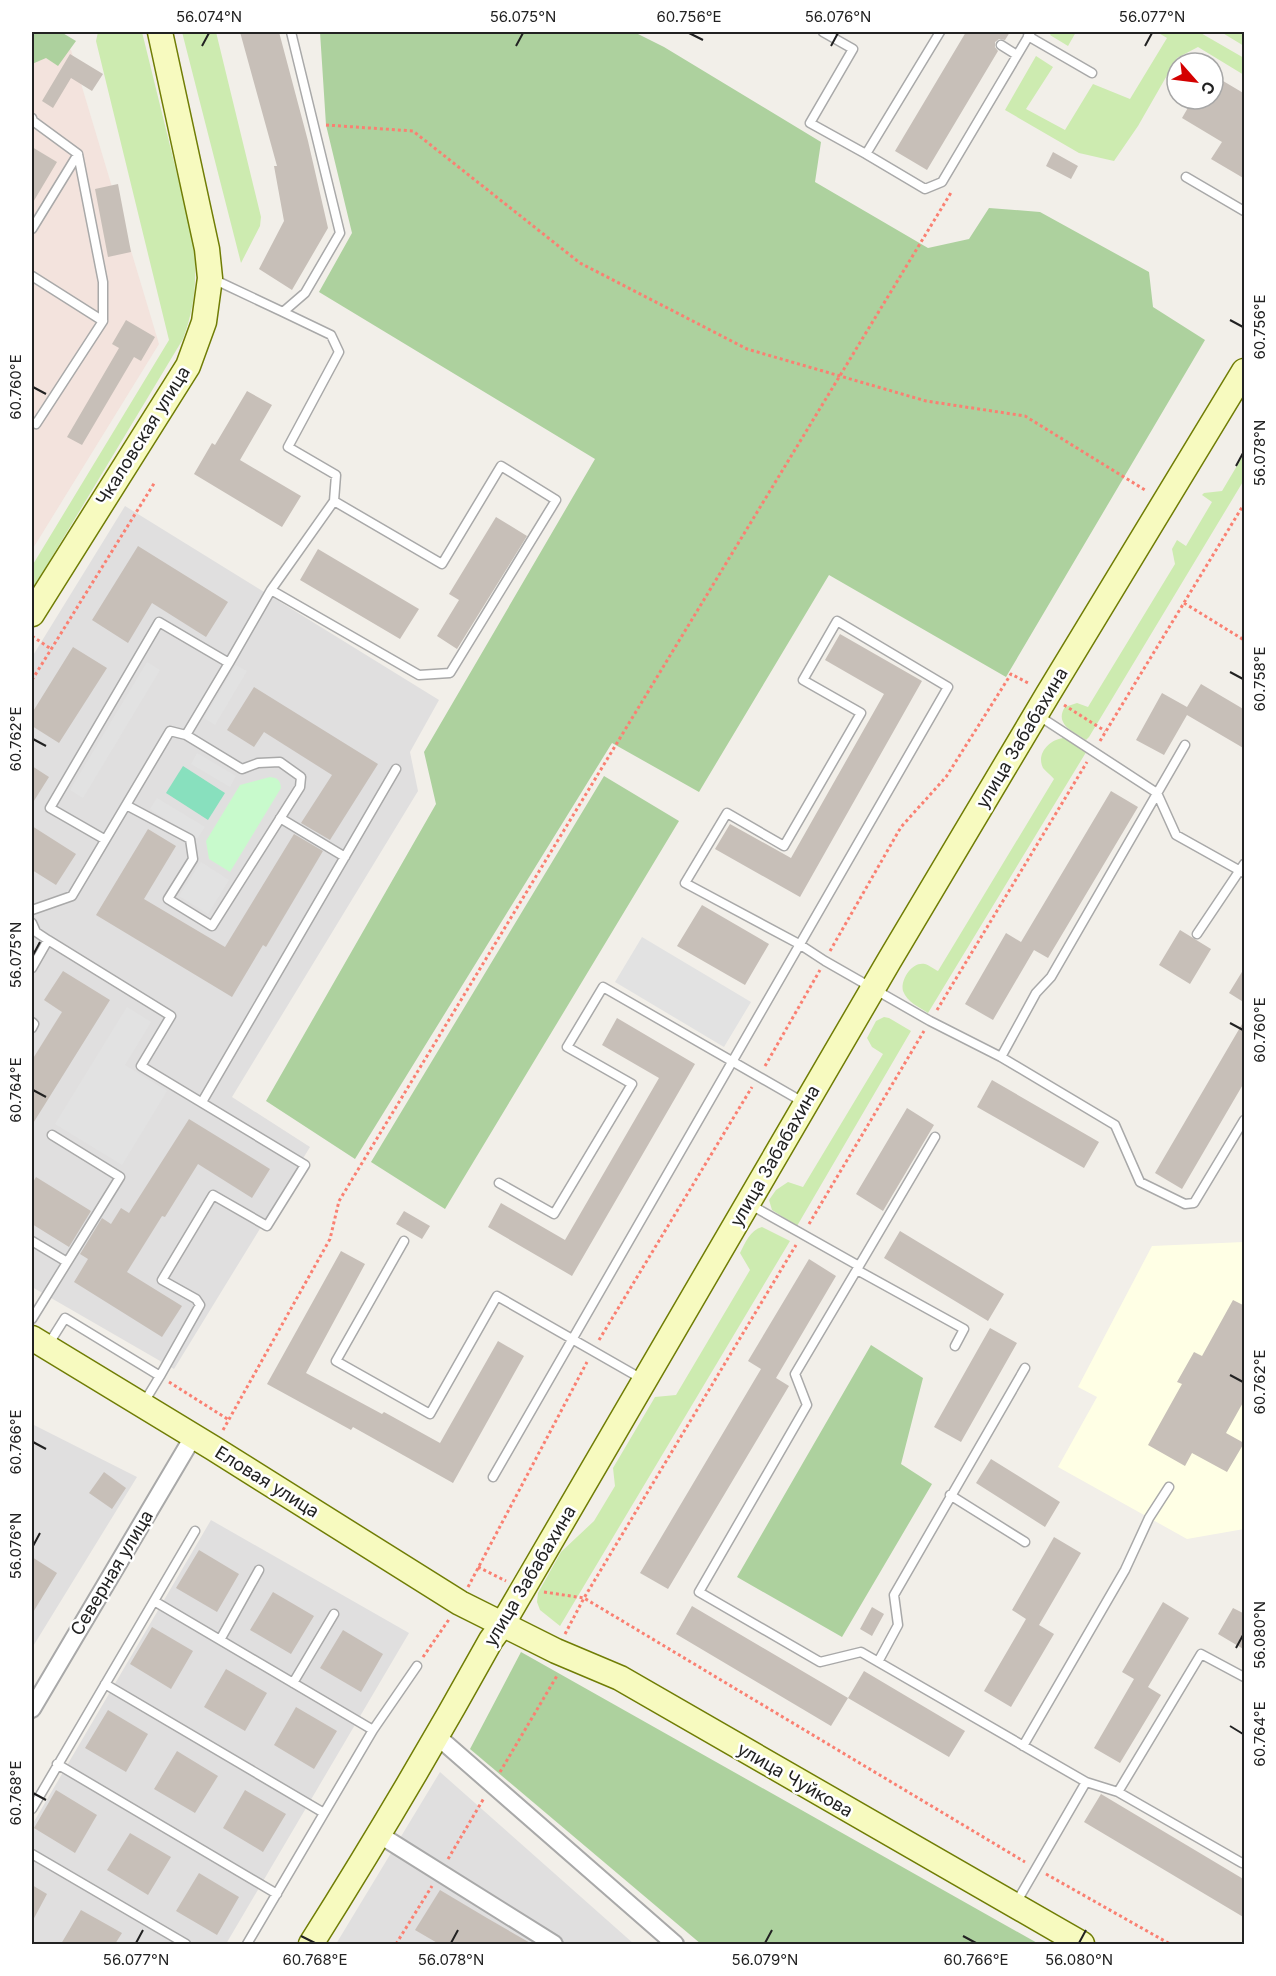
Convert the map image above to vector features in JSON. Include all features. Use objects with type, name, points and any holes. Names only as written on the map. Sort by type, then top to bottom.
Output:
[{"type":"street","name":"Чкаловская улица","points":[[32,614],[189,366],[204,322],[210,278],[207,249],[160,32]]},
{"type":"street","name":"улица Забабахина","points":[[311,1944],[380,1835],[438,1737],[491,1640],[502,1625],[873,988],[1042,704],[1245,371]]},
{"type":"street","name":"Еловая улица","points":[[39,1343],[142,1404],[460,1603],[502,1625]]},
{"type":"street","name":"Северная улица","points":[[32,1708],[203,1442]]},
{"type":"street","name":"улица Чуйкова","points":[[502,1625],[620,1678],[1014,1907],[1082,1944]]},
{"type":"street","points":[[438,1737],[675,1944]]},
{"type":"street","points":[[380,1835],[554,1944]]},
{"type":"lane","points":[[283,312],[306,293],[340,233],[291,32]]},
{"type":"lane","points":[[823,32],[853,49],[810,123],[925,189],[942,182],[1030,34],[1092,73]]},
{"type":"lane","points":[[866,154],[940,32]]},
{"type":"lane","points":[[1001,45],[1017,55]]},
{"type":"lane","points":[[32,118],[78,154],[103,282],[103,321],[36,424],[32,422]]},
{"type":"lane","points":[[32,229],[78,154]]},
{"type":"lane","points":[[1186,177],[1245,211]]},
{"type":"lane","points":[[32,276],[103,321]]},
{"type":"lane","points":[[186,735],[271,590],[334,501],[336,475],[288,447],[339,352],[331,335],[210,278]]},
{"type":"lane","points":[[271,590],[419,675],[450,673],[555,500],[501,466],[442,564],[334,501]]},
{"type":"lane","points":[[493,1477],[799,944],[948,687],[837,621],[803,680],[861,713],[784,846],[727,813],[686,883],[799,944],[930,1021],[1001,1057],[1115,1125],[1140,1182],[1185,1204],[1194,1203],[1245,1120]]},
{"type":"lane","points":[[104,839],[50,808],[159,622],[229,663]]},
{"type":"lane","points":[[1042,704],[1094,751],[1157,793],[1176,835],[1243,869],[1197,934]]},
{"type":"lane","points":[[32,910],[72,896],[104,839],[170,731],[186,735],[242,769],[258,764],[280,762],[301,777],[300,787],[212,926],[168,900],[194,859],[190,839],[126,805]]},
{"type":"lane","points":[[1001,1057],[1036,993],[1051,976],[1185,745]]},
{"type":"lane","points":[[201,1102],[396,770]]},
{"type":"lane","points":[[280,818],[345,857]]},
{"type":"lane","points":[[32,923],[36,932],[171,1016],[141,1066],[305,1165],[267,1226],[213,1195],[162,1280],[196,1299],[200,1305],[142,1404]]},
{"type":"lane","points":[[32,968],[48,940]]},
{"type":"lane","points":[[500,1183],[554,1214],[632,1084],[567,1047],[603,987],[806,1103]]},
{"type":"lane","points":[[32,1022],[34,1024],[32,1028]]},
{"type":"lane","points":[[32,1319],[120,1176],[52,1135]]},
{"type":"lane","points":[[936,1137],[795,1374],[807,1405],[699,1592],[820,1662],[861,1652],[1086,1782],[1118,1792],[1242,1863]]},
{"type":"lane","points":[[748,1203],[964,1329],[955,1346]]},
{"type":"lane","points":[[404,1240],[336,1361],[430,1414],[497,1296],[645,1380]]},
{"type":"lane","points":[[32,1241],[67,1262]]},
{"type":"lane","points":[[39,1343],[65,1318],[159,1376]]},
{"type":"lane","points":[[878,1662],[898,1625],[894,1595],[1025,1368]]},
{"type":"lane","points":[[1023,1746],[1125,1570],[1149,1518],[1169,1487]]},
{"type":"lane","points":[[950,1495],[1025,1542]]},
{"type":"lane","points":[[32,1809],[195,1531]]},
{"type":"lane","points":[[220,1640],[259,1570]]},
{"type":"lane","points":[[154,1601],[373,1730]]},
{"type":"lane","points":[[293,1683],[334,1614]]},
{"type":"lane","points":[[1118,1792],[1201,1654],[1245,1677]]},
{"type":"lane","points":[[247,1944],[373,1730],[417,1666]]},
{"type":"lane","points":[[105,1684],[324,1813]]},
{"type":"lane","points":[[57,1764],[277,1894]]},
{"type":"lane","points":[[1014,1907],[1086,1782]]},
{"type":"lane","points":[[32,1854],[186,1944]]},
{"type":"path","points":[[326,125],[413,130],[580,263],[747,349],[926,402],[1025,416],[1145,490]]},
{"type":"path","points":[[203,1442],[229,1420],[330,1239],[339,1201],[953,190],[951,166]]},
{"type":"path","points":[[32,680],[155,482]]},
{"type":"path","points":[[556,1651],[584,1598],[802,1234],[1245,504]]},
{"type":"path","points":[[1184,603],[1245,640]]},
{"type":"path","points":[[32,636],[51,649]]},
{"type":"path","points":[[417,1666],[460,1603],[593,1350],[759,1077],[901,827],[946,777],[1011,674],[1042,704],[1106,731]]},
{"type":"path","points":[[159,1376],[229,1420]]},
{"type":"path","points":[[478,1568],[523,1589],[584,1598],[1036,1868],[1170,1944]]},
{"type":"shaded area","points":[[32,32],[41,32],[71,50],[159,344],[32,550]]},
{"type":"shaded area","points":[[125,506],[439,700],[410,752],[418,791],[232,1097],[310,1147],[174,1369],[32,1287],[32,657]]},
{"type":"shaded area","points":[[147,662],[160,670],[83,798],[70,790]]},
{"type":"shaded area","points":[[236,665],[247,671],[215,725],[204,718]]},
{"type":"shaded area","points":[[197,753],[236,776],[230,787],[191,764]]},
{"type":"shaded area","points":[[157,798],[205,827],[197,839],[150,809]]},
{"type":"shaded area","points":[[201,862],[229,880],[208,914],[179,896]]},
{"type":"shaded area","points":[[642,937],[751,1002],[724,1047],[615,982]]},
{"type":"shaded area","points":[[127,1007],[151,1022],[125,1065],[167,1091],[122,1165],[55,1124]]},
{"type":"shaded area","points":[[1244,1242],[1244,1529],[1187,1539],[1058,1467],[1097,1397],[1078,1387],[1152,1246]]},
{"type":"shaded area","points":[[32,1424],[137,1477],[32,1648]]},
{"type":"shaded area","points":[[211,1520],[409,1633],[226,1944],[32,1944],[32,1825]]},
{"type":"shaded area","points":[[440,1772],[634,1944],[336,1944]]},
{"type":"green space","points":[[32,32],[61,32],[76,41],[58,66],[46,58],[32,64]]},
{"type":"green space","points":[[98,32],[142,32],[192,235],[195,262],[193,300],[183,339],[32,590],[32,566],[169,340],[96,41]]},
{"type":"green space","points":[[182,32],[216,32],[261,217],[260,226],[241,263]]},
{"type":"green space","points":[[320,32],[634,32],[664,47],[821,142],[815,182],[928,248],[969,239],[989,208],[1040,212],[1149,272],[1153,307],[1205,340],[1006,677],[829,575],[699,792],[612,743],[355,1159],[266,1101],[436,804],[424,752],[595,459],[319,292],[352,233],[326,125]]},
{"type":"green space","points":[[1052,32],[1076,32],[1068,46],[1050,35]]},
{"type":"green space","points":[[1157,32],[1199,32],[1244,58],[1244,75],[1225,63],[1225,51],[1205,51],[1198,47],[1190,51],[1165,51],[1165,79],[1138,126],[1114,161],[1079,153],[1005,110],[1036,56],[1053,67],[1026,109],[1065,130],[1093,84],[1130,99],[1167,38]]},
{"type":"green space","points":[[1221,32],[1244,32],[1244,46]]},
{"type":"green space","points":[[1244,454],[1244,480],[1086,740],[1063,723],[1062,713],[1065,707],[1077,703],[1088,707],[1175,564],[1172,549],[1177,540],[1186,546],[1212,502],[1202,495],[1222,491]]},
{"type":"green space","points":[[1063,738],[1071,739],[1088,749],[928,1013],[905,995],[903,982],[905,977],[912,968],[920,964],[938,971],[1054,779],[1043,768],[1041,758],[1045,748]]},
{"type":"green space","points":[[183,766],[225,793],[208,820],[166,793]]},
{"type":"green space","points":[[604,776],[679,821],[445,1209],[371,1162]]},
{"type":"green space","points":[[270,777],[278,780],[281,788],[230,872],[209,859],[206,841],[240,785]]},
{"type":"green space","points":[[884,1017],[911,1031],[797,1226],[772,1210],[769,1200],[776,1190],[788,1182],[803,1187],[883,1054],[872,1047],[867,1038],[876,1021]]},
{"type":"green space","points":[[762,1227],[790,1241],[560,1626],[540,1610],[537,1602],[538,1593],[561,1552],[594,1521],[615,1486],[613,1468],[655,1397],[676,1395],[750,1270],[740,1253],[751,1234]]},
{"type":"green space","points":[[871,1345],[923,1378],[901,1464],[932,1484],[842,1637],[737,1577]]},
{"type":"green space","points":[[521,1652],[1039,1944],[701,1944],[470,1749]]},
{"type":"building","points":[[240,32],[279,32],[328,228],[292,290],[259,269],[284,221],[274,166],[277,166]]},
{"type":"building","points":[[966,32],[1010,32],[1005,40],[999,39],[995,42],[998,51],[927,170],[895,151]]},
{"type":"building","points":[[70,54],[103,74],[92,91],[71,78],[53,108],[42,101]]},
{"type":"building","points":[[1225,82],[1245,94],[1245,179],[1211,159],[1222,142],[1182,118],[1186,111],[1225,111]]},
{"type":"building","points":[[32,147],[57,162],[32,204]]},
{"type":"building","points":[[1053,152],[1078,166],[1071,179],[1046,166]]},
{"type":"building","points":[[118,184],[131,252],[108,257],[95,189]]},
{"type":"building","points":[[126,320],[155,337],[141,361],[134,357],[82,445],[67,437],[119,348],[112,344]]},
{"type":"building","points":[[247,391],[272,405],[240,460],[301,496],[282,527],[194,474],[212,443],[215,445]]},
{"type":"building","points":[[496,517],[527,536],[457,649],[437,636],[459,600],[449,594]]},
{"type":"building","points":[[138,546],[228,602],[206,637],[152,603],[128,643],[92,620]]},
{"type":"building","points":[[318,549],[419,609],[400,639],[300,580]]},
{"type":"building","points":[[840,634],[922,681],[800,897],[715,849],[730,824],[791,858],[884,694],[825,660]]},
{"type":"building","points":[[73,647],[107,668],[59,743],[32,726],[32,713]]},
{"type":"building","points":[[1201,684],[1245,710],[1245,749],[1187,715],[1164,755],[1136,740],[1162,693],[1187,707]]},
{"type":"building","points":[[254,687],[378,764],[330,840],[301,823],[332,775],[264,732],[254,747],[227,730]]},
{"type":"building","points":[[32,766],[49,777],[32,804]]},
{"type":"building","points":[[1111,791],[1138,807],[1048,958],[1034,950],[993,1020],[965,1004],[1006,933],[1021,942]]},
{"type":"building","points":[[32,826],[76,854],[56,885],[32,870]]},
{"type":"building","points":[[148,829],[176,846],[144,899],[225,947],[294,834],[323,851],[266,947],[263,945],[232,997],[96,915]]},
{"type":"building","points":[[702,905],[769,944],[745,985],[677,946]]},
{"type":"building","points":[[1180,930],[1211,949],[1190,984],[1159,965]]},
{"type":"building","points":[[1245,967],[1245,1003],[1229,993]]},
{"type":"building","points":[[63,971],[110,1000],[32,1125],[32,1060],[62,1012],[44,1000]]},
{"type":"building","points":[[617,1018],[695,1064],[572,1276],[488,1227],[501,1203],[565,1240],[659,1078],[602,1045]]},
{"type":"building","points":[[1245,1019],[1245,1081],[1182,1189],[1155,1173]]},
{"type":"building","points":[[992,1080],[1099,1142],[1084,1168],[977,1107]]},
{"type":"building","points":[[907,1108],[934,1125],[883,1211],[856,1194]]},
{"type":"building","points":[[189,1119],[270,1169],[252,1198],[198,1164],[165,1217],[162,1216],[127,1272],[182,1306],[162,1337],[74,1282],[88,1259],[80,1254],[102,1218],[111,1224],[121,1208],[129,1213]]},
{"type":"building","points":[[36,1177],[91,1211],[69,1247],[32,1224],[32,1184]]},
{"type":"building","points":[[404,1211],[430,1226],[422,1239],[396,1224]]},
{"type":"building","points":[[900,1231],[1004,1294],[988,1321],[884,1258]]},
{"type":"building","points":[[341,1251],[365,1264],[306,1373],[440,1443],[498,1341],[524,1356],[453,1483],[353,1427],[351,1430],[267,1384]]},
{"type":"building","points":[[809,1259],[836,1276],[776,1378],[789,1386],[668,1589],[640,1573],[761,1369],[748,1361]]},
{"type":"building","points":[[1233,1300],[1245,1306],[1245,1399],[1226,1433],[1244,1443],[1227,1472],[1192,1453],[1185,1466],[1148,1445],[1182,1384],[1177,1382],[1194,1352],[1202,1356]]},
{"type":"building","points":[[990,1328],[1017,1343],[961,1442],[934,1427]]},
{"type":"building","points":[[991,1459],[1060,1502],[1045,1527],[976,1483]]},
{"type":"building","points":[[104,1472],[126,1488],[112,1509],[89,1493]]},
{"type":"building","points":[[1054,1537],[1081,1553],[1039,1625],[1054,1634],[1011,1707],[984,1691],[1026,1619],[1012,1610]]},
{"type":"building","points":[[199,1550],[239,1574],[217,1612],[176,1588]]},
{"type":"building","points":[[32,1557],[57,1573],[32,1614]]},
{"type":"building","points":[[273,1592],[314,1616],[291,1654],[250,1630]]},
{"type":"building","points":[[1163,1602],[1189,1618],[1148,1687],[1161,1695],[1120,1763],[1094,1748],[1134,1679],[1122,1672]]},
{"type":"building","points":[[692,1606],[848,1698],[831,1726],[676,1634]]},
{"type":"building","points":[[872,1607],[884,1614],[872,1636],[860,1629]]},
{"type":"building","points":[[1233,1608],[1245,1614],[1245,1650],[1218,1634]]},
{"type":"building","points":[[152,1627],[193,1651],[171,1689],[130,1664]]},
{"type":"building","points":[[343,1630],[383,1654],[361,1692],[320,1668]]},
{"type":"building","points":[[226,1669],[267,1693],[245,1731],[204,1707]]},
{"type":"building","points":[[864,1671],[965,1731],[949,1757],[848,1698]]},
{"type":"building","points":[[296,1707],[337,1731],[314,1769],[274,1745]]},
{"type":"building","points":[[108,1710],[148,1734],[126,1772],[85,1748]]},
{"type":"building","points":[[177,1751],[218,1776],[195,1813],[154,1789]]},
{"type":"building","points":[[56,1790],[97,1815],[75,1853],[34,1828]]},
{"type":"building","points":[[245,1790],[286,1814],[263,1852],[223,1828]]},
{"type":"building","points":[[1101,1794],[1245,1880],[1245,1918],[1084,1822]]},
{"type":"building","points":[[130,1833],[171,1857],[148,1895],[107,1870]]},
{"type":"building","points":[[199,1873],[239,1897],[217,1935],[176,1911]]},
{"type":"building","points":[[32,1885],[47,1894],[32,1922]]},
{"type":"building","points":[[440,1890],[532,1944],[439,1944],[415,1930]]},
{"type":"building","points":[[81,1910],[122,1933],[115,1944],[61,1944]]}]
